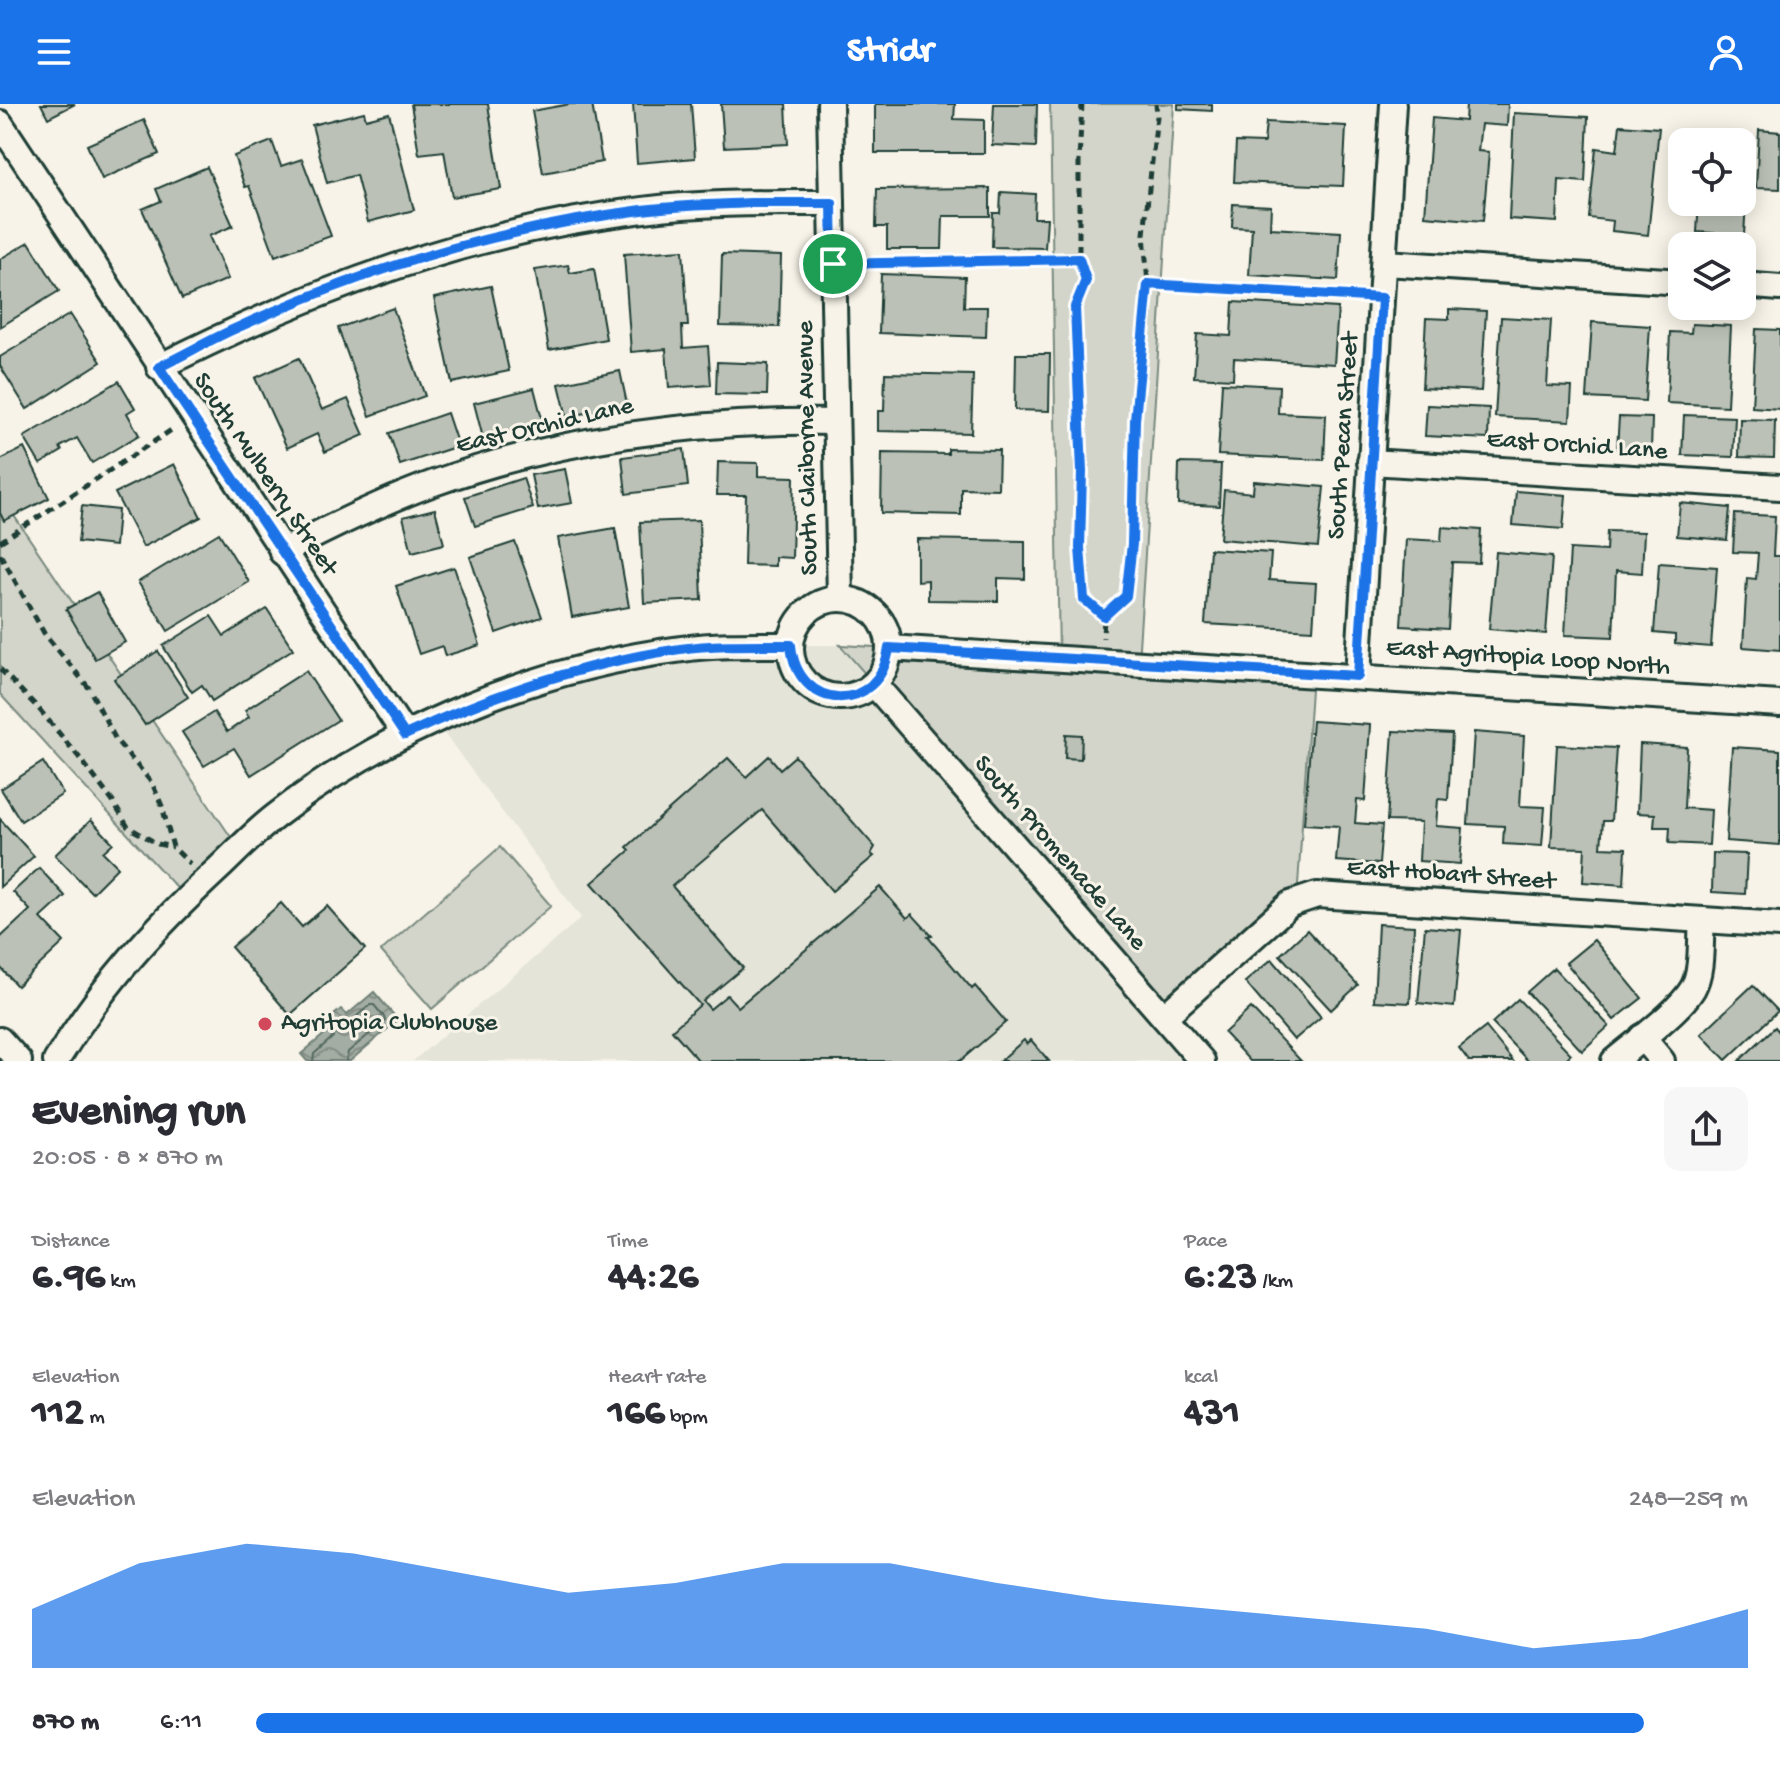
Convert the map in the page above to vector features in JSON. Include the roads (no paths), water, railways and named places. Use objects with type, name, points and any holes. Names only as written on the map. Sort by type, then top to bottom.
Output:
[{"type":"street","name":"South Claiborne Avenue","points":[[830,104],[840,599]]},
{"type":"street","name":"South Pecan Street","points":[[1358,676],[1393,104]]},
{"type":"street","name":"South Mulberry Street","points":[[0,123],[405,735]]},
{"type":"street","points":[[159,367],[239,326],[334,287],[437,253],[534,229],[644,210],[751,203],[832,203]]},
{"type":"street","points":[[1385,263],[1668,281]]},
{"type":"street","points":[[1756,286],[1780,288]]},
{"type":"street","name":"East Orchid Lane","points":[[282,552],[345,520],[431,484],[539,452],[612,437],[717,423],[836,422]]},
{"type":"street","name":"East Orchid Lane","points":[[1370,462],[1780,487]]},
{"type":"street","points":[[840,599],[855,601],[880,620],[887,633],[889,648],[888,661],[874,684],[844,698],[827,696],[812,689],[800,677],[792,662],[791,645],[801,618],[825,601],[840,599]]},
{"type":"street","points":[[56,1061],[73,1032],[161,922],[277,815],[405,735],[468,706],[527,684],[609,663],[682,649],[791,645]]},
{"type":"street","name":"East Agritopia Loop North","points":[[889,648],[1780,704]]},
{"type":"street","name":"South Promenade Lane","points":[[874,684],[1202,1061]]},
{"type":"street","name":"East Hobart Street","points":[[1164,1017],[1290,904],[1317,895],[1780,925]]},
{"type":"street","points":[[1614,1061],[1685,1000],[1694,987],[1702,920]]},
{"type":"street","points":[[1642,1037],[1662,1061]]},
{"type":"street","points":[[0,1040],[19,1061]]},
{"type":"water","points":[[374,992],[398,1020],[350,1061],[307,1061],[301,1054],[327,1032],[322,1025],[341,1009],[347,1015]]},
{"type":"place","name":"Agritopia Clubhouse","points":[[265,1024]]}]
